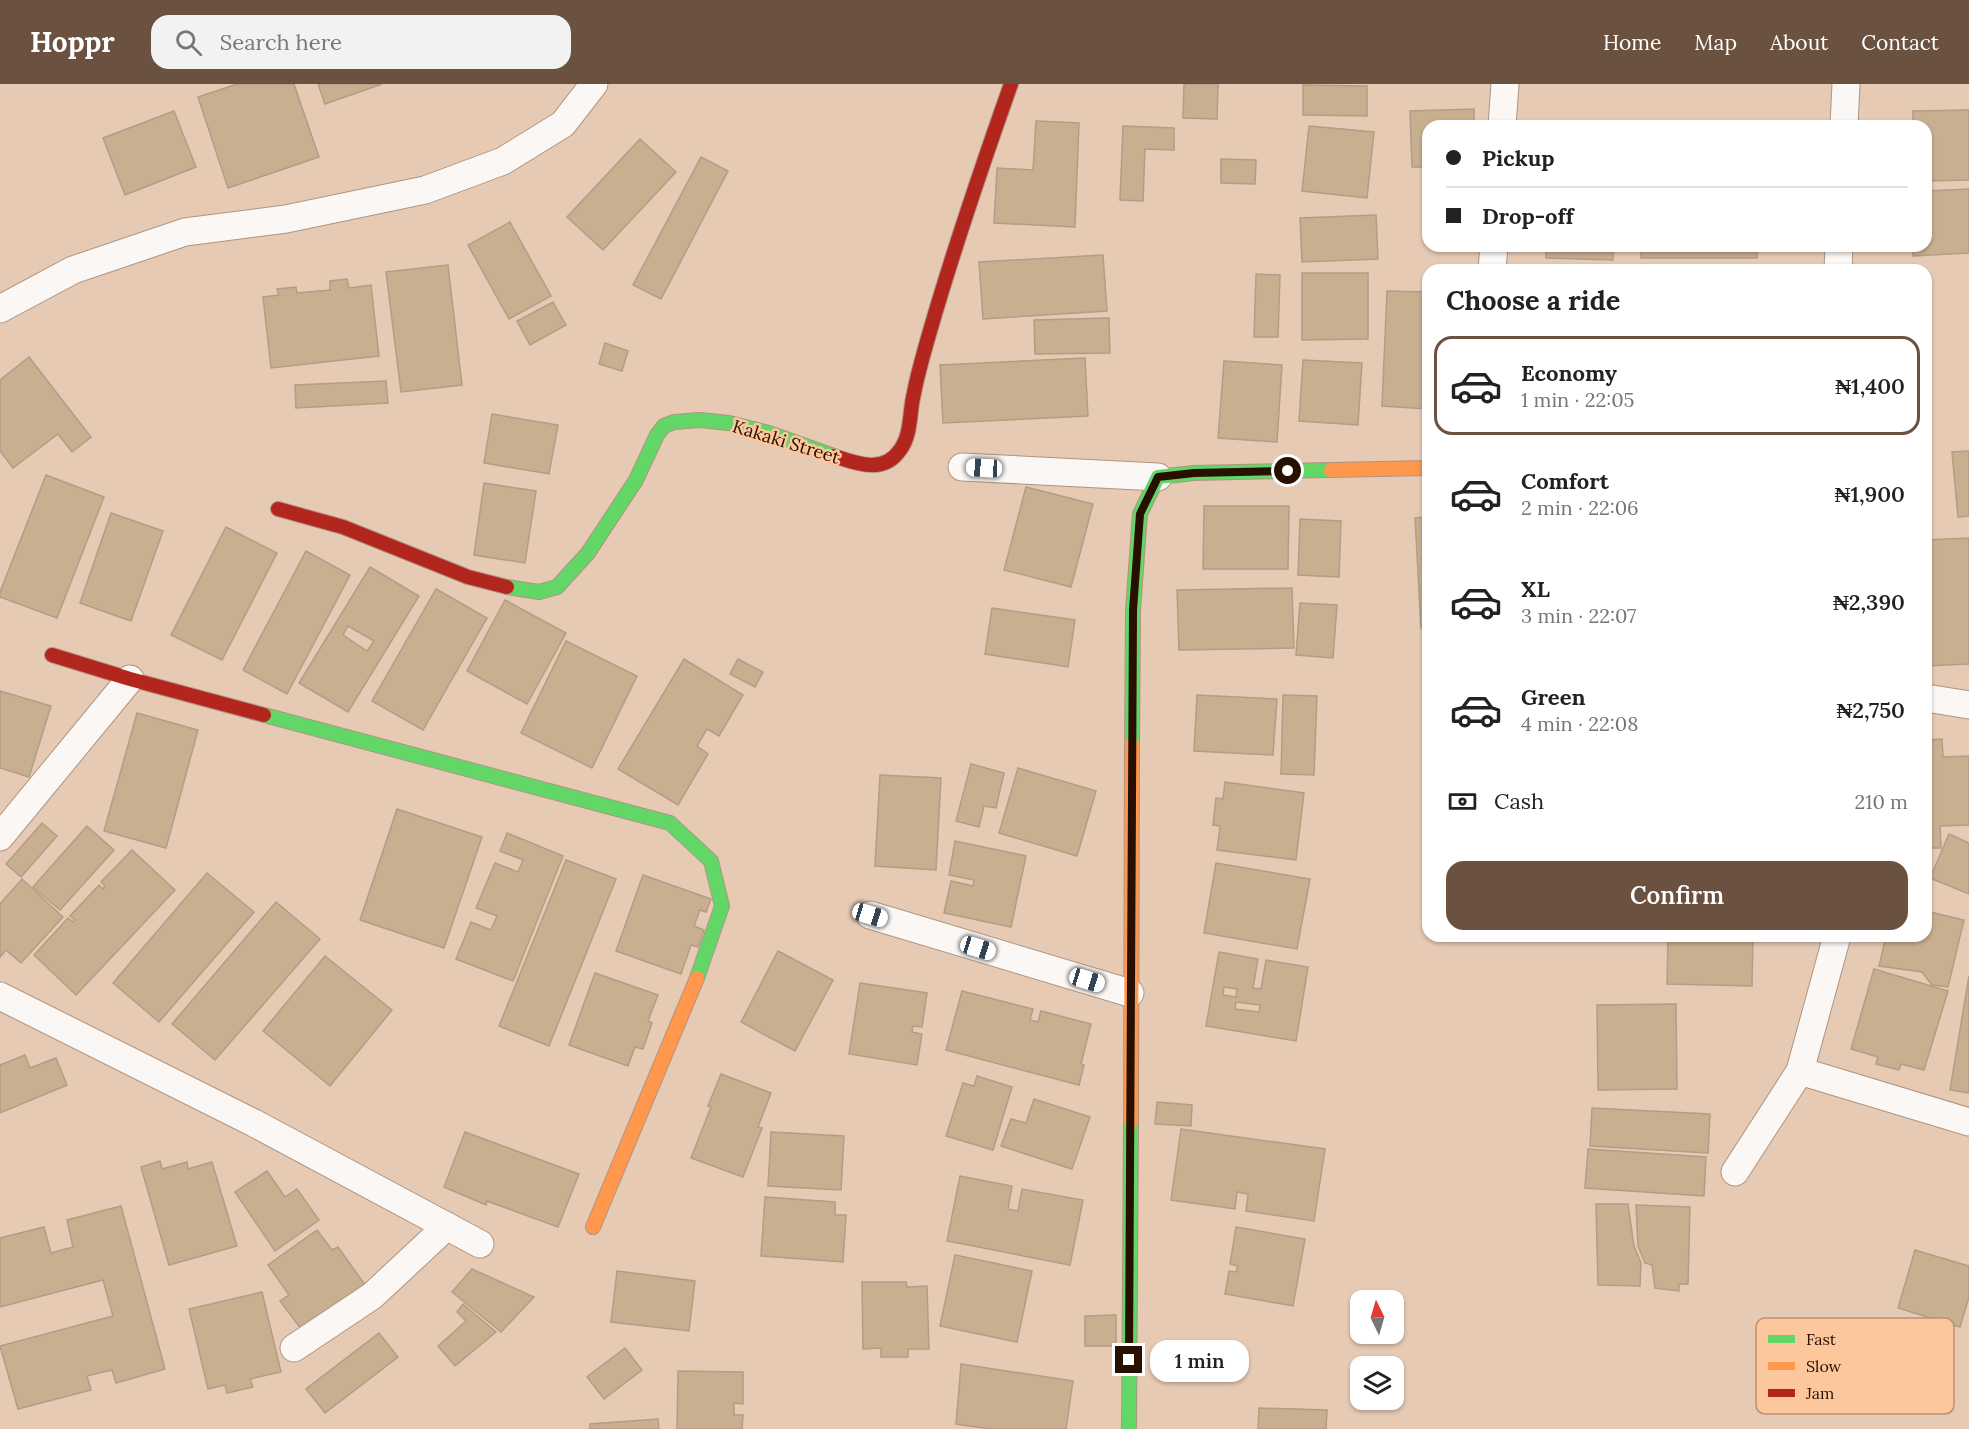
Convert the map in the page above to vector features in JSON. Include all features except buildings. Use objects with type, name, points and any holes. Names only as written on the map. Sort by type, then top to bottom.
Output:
[{"type":"street","points":[[0,309],[73,270],[185,232],[286,219],[425,190],[503,161],[564,124],[594,84]]},
{"type":"street","name":"Kakaki Street","points":[[278,509],[344,527],[468,576],[521,590],[538,592],[557,587],[588,553],[636,480],[657,435],[664,426],[674,422],[700,420],[729,423],[770,432],[867,467],[887,462],[900,451],[909,429],[913,395],[930,331],[970,198],[1011,84]]},
{"type":"street","points":[[1502,120],[1505,84]]},
{"type":"street","points":[[1844,120],[1846,84]]},
{"type":"street","points":[[962,467],[1158,477],[1194,473],[1422,468]]},
{"type":"street","points":[[1129,1429],[1133,610],[1140,514],[1158,477]]},
{"type":"street","points":[[51,655],[130,679],[670,823],[711,861],[722,906],[705,957],[593,1227]]},
{"type":"street","points":[[0,837],[130,679]]},
{"type":"street","points":[[1932,699],[1969,705]]},
{"type":"street","points":[[870,915],[1130,993]]},
{"type":"street","points":[[1736,1172],[1800,1071],[1835,942]]},
{"type":"street","points":[[0,996],[254,1123],[480,1244]]},
{"type":"street","points":[[1800,1071],[1969,1122]]},
{"type":"street","points":[[294,1348],[372,1296],[447,1226]]},
{"type":"traffic: fast","points":[[507,587],[539,592],[557,587],[588,553],[636,480],[657,435],[664,426],[674,422],[700,420],[729,423],[769,433],[834,456]]},
{"type":"traffic: fast","points":[[1132,744],[1133,610],[1140,514],[1158,477],[1194,473],[1331,470]]},
{"type":"traffic: fast","points":[[264,715],[670,823],[711,861],[722,906],[697,978]]},
{"type":"traffic: fast","points":[[1129,1429],[1131,1121]]},
{"type":"traffic: slow","points":[[1331,470],[1422,468]]},
{"type":"traffic: slow","points":[[1131,1121],[1132,744]]},
{"type":"traffic: slow","points":[[593,1227],[697,978]]},
{"type":"traffic: jam","points":[[834,456],[860,464],[877,465],[893,458],[904,444],[919,370],[939,300],[1011,84]]},
{"type":"traffic: jam","points":[[278,509],[343,527],[468,577],[507,587]]},
{"type":"traffic: jam","points":[[52,655],[130,679],[264,715]]},
{"type":"route","points":[[1129,1360],[1133,610],[1140,514],[1158,477],[1194,473],[1288,471]]}]
